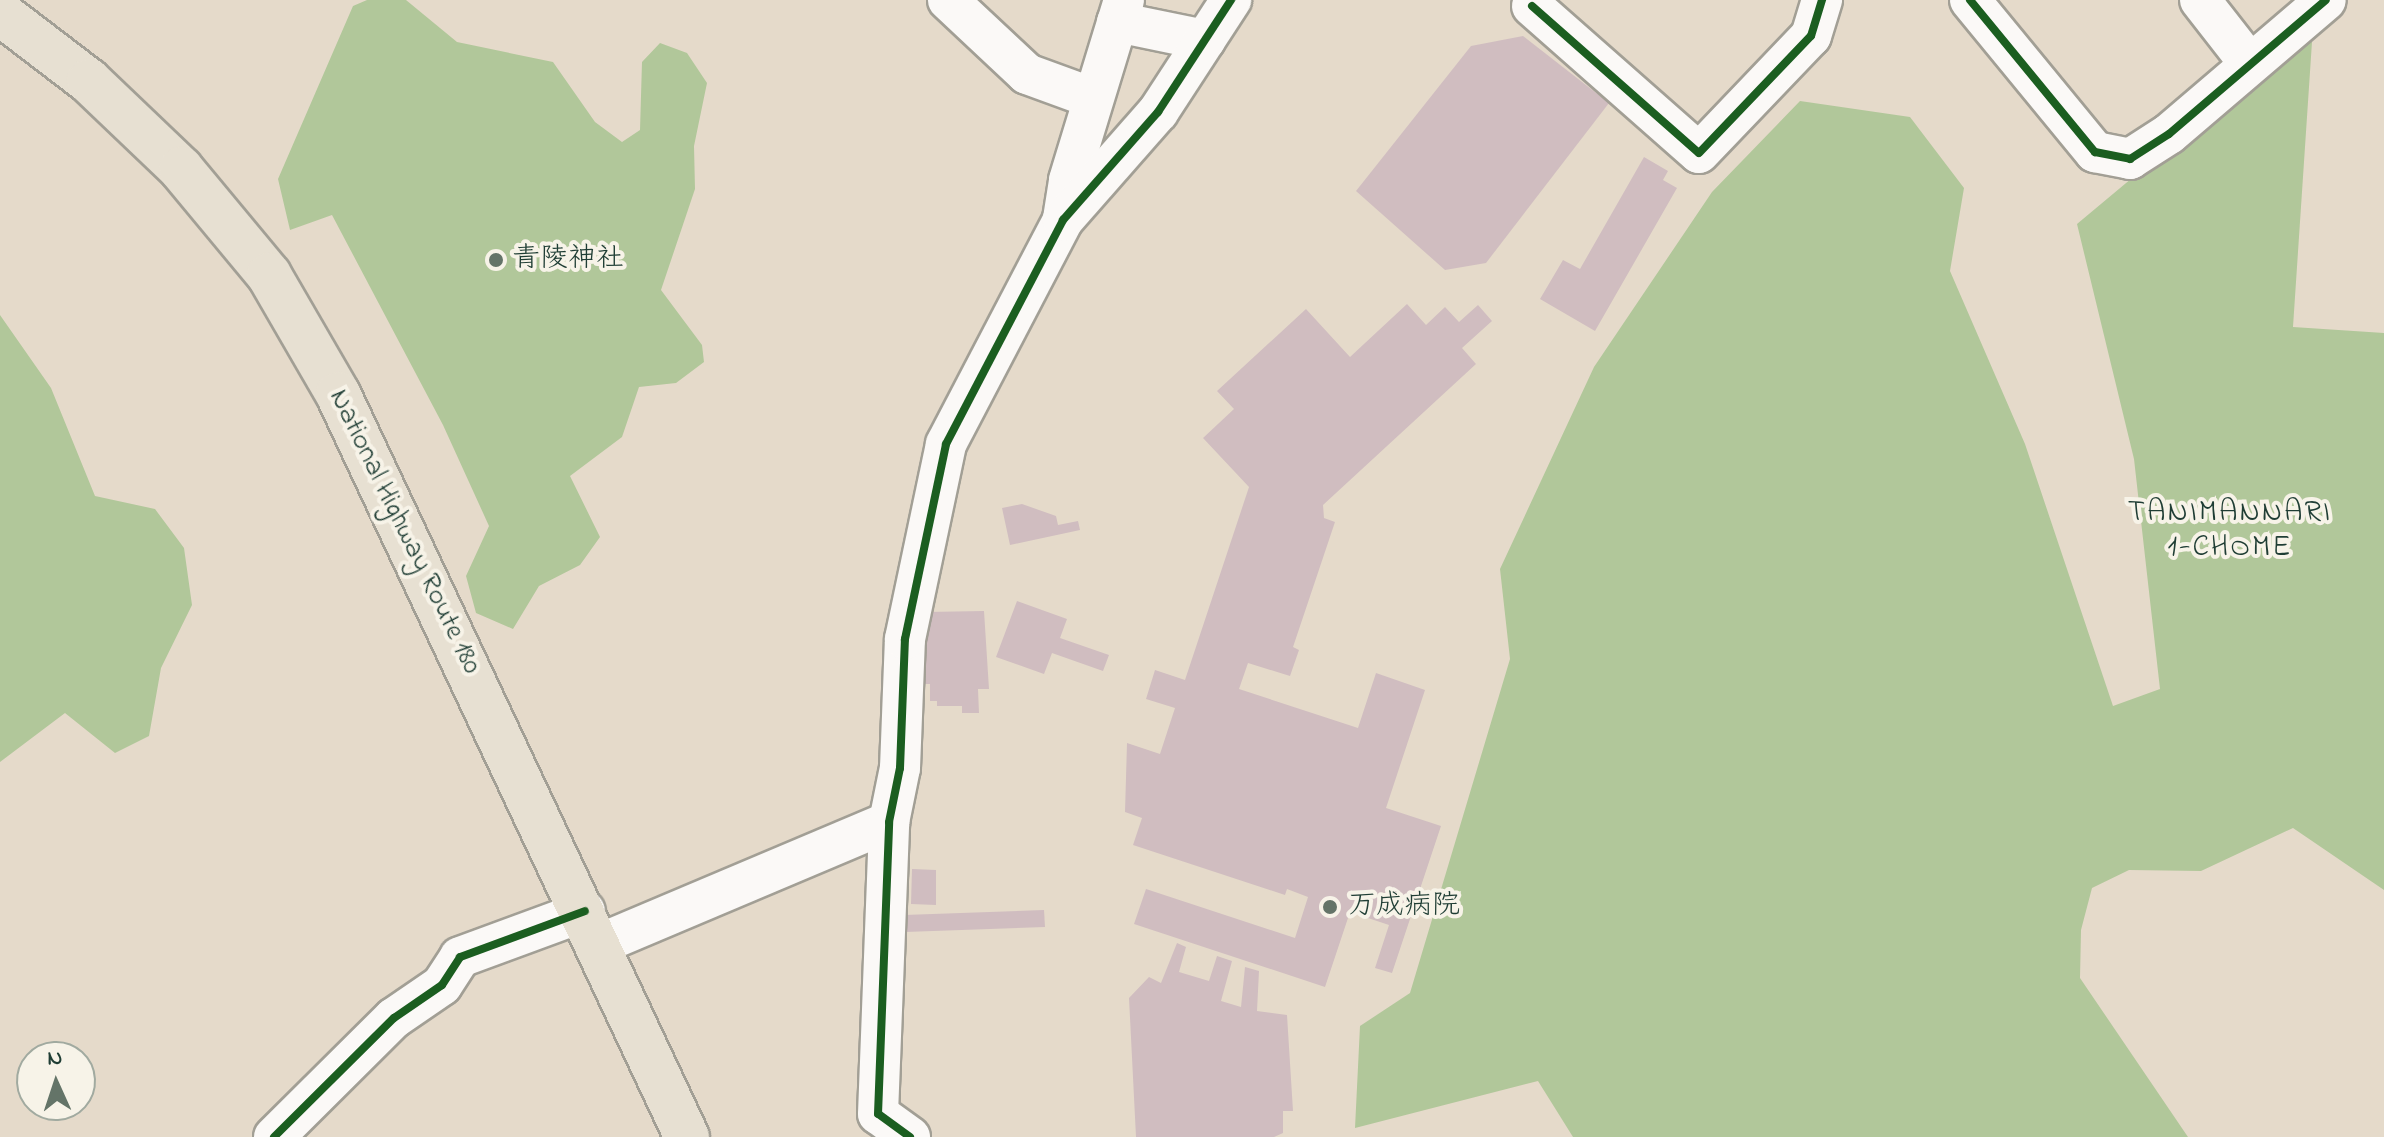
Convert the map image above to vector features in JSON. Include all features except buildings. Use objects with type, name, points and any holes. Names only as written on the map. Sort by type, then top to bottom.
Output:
[{"type":"highway","name":"National Highway Route 180","points":[[10,10],[181,169],[269,275],[338,394],[593,927],[687,1137]]},
{"type":"street","points":[[948,0],[1027,74],[1093,98]]},
{"type":"street","points":[[910,1137],[878,1114],[889,822],[900,768],[905,639],[946,444],[1063,220],[1158,112],[1231,0]]},
{"type":"street","points":[[1532,6],[1699,153],[1811,36],[1822,0]]},
{"type":"street","points":[[1970,0],[2095,152],[2130,159],[2326,0]]},
{"type":"street","points":[[2200,0],[2250,64]]},
{"type":"street","points":[[1063,220],[1093,98],[1121,11],[1205,40]]},
{"type":"street","points":[[274,1137],[394,1018],[442,985],[460,957],[593,927],[889,822]]},
{"type":"green space","points":[[367,0],[406,0],[457,42],[553,62],[595,122],[622,142],[640,130],[642,62],[660,43],[687,53],[707,83],[694,146],[695,189],[661,290],[702,345],[704,362],[676,383],[639,387],[622,437],[570,476],[600,537],[580,565],[539,586],[513,629],[476,613],[466,576],[489,526],[443,425],[332,215],[290,230],[278,179],[353,6]]},
{"type":"green space","points":[[2313,27],[2293,327],[2384,333],[2384,890],[2293,828],[2201,871],[2129,870],[2092,888],[2081,930],[2080,978],[2188,1137],[1573,1137],[1538,1081],[1355,1128],[1360,1026],[1410,993],[1510,659],[1500,569],[1594,367],[1712,192],[1800,101],[1910,117],[1964,188],[1950,271],[2025,444],[2113,706],[2160,689],[2134,459],[2077,224]]},
{"type":"green space","points":[[0,315],[51,388],[95,496],[155,509],[184,548],[192,605],[161,668],[149,736],[115,753],[65,713],[0,762]]},
{"type":"cycle path","points":[[910,1137],[878,1114],[889,822],[900,768],[905,639],[946,444],[1063,220],[1158,112],[1231,0]]},
{"type":"cycle path","points":[[1532,6],[1699,153],[1811,36],[1822,0]]},
{"type":"cycle path","points":[[1970,0],[2095,152],[2130,159],[2169,134],[2326,0]]},
{"type":"cycle path","points":[[274,1137],[394,1018],[442,985],[460,957],[585,911]]},
{"type":"place","name":"青陵神社","points":[[496,260]]},
{"type":"place","name":"万成病院","points":[[1330,907]]},
{"type":"district","name":"TANIMANNARI 1-CHOME","points":[[2230,530]]}]
